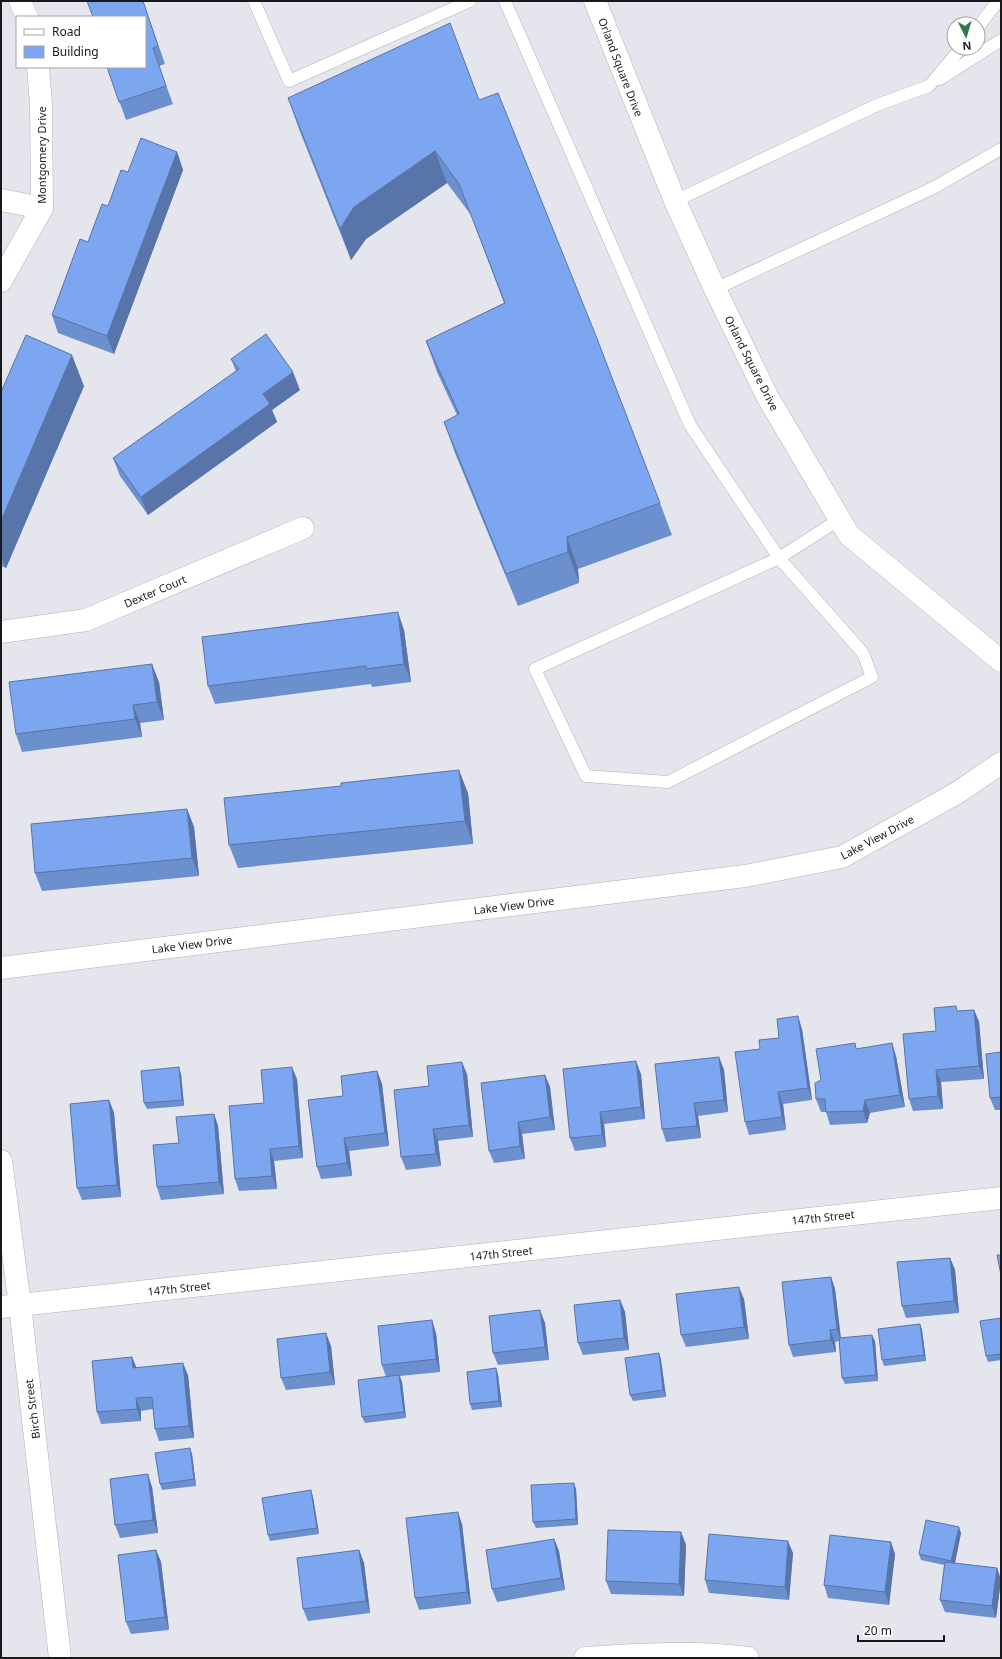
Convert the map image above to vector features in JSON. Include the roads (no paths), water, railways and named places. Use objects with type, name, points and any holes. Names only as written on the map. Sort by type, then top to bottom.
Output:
[{"type":"street","points":[[20,1],[27,16]]},
{"type":"street","name":"Orland Square Drive","points":[[595,1],[675,201],[715,289],[767,396],[849,535],[1001,661]]},
{"type":"street","name":"Montgomery Drive","points":[[1,281],[42,208],[41,105],[38,68]]},
{"type":"street","points":[[1,200],[42,208]]},
{"type":"street","name":"Dexter Court","points":[[1,632],[86,620],[303,528]]},
{"type":"street","name":"Lake View Drive","points":[[1,968],[744,876],[842,857],[957,793],[1001,763]]},
{"type":"street","name":"Birch Street","points":[[1,1161],[10,1306],[60,1658]]},
{"type":"street","name":"147th Street","points":[[10,1306],[1001,1198]]},
{"type":"street","points":[[585,1658],[635,1654],[730,1656],[748,1658]]},
{"type":"lane","points":[[254,1],[289,81],[470,1]]},
{"type":"lane","points":[[505,1],[690,425],[779,558],[863,653],[872,677],[668,782],[586,776],[535,669],[779,558],[840,519]]},
{"type":"lane","points":[[986,17],[998,1]]},
{"type":"lane","points":[[675,201],[877,105],[929,86],[1001,40]]},
{"type":"lane","points":[[929,86],[953,56]]},
{"type":"lane","points":[[715,289],[935,187],[1001,149]]}]
